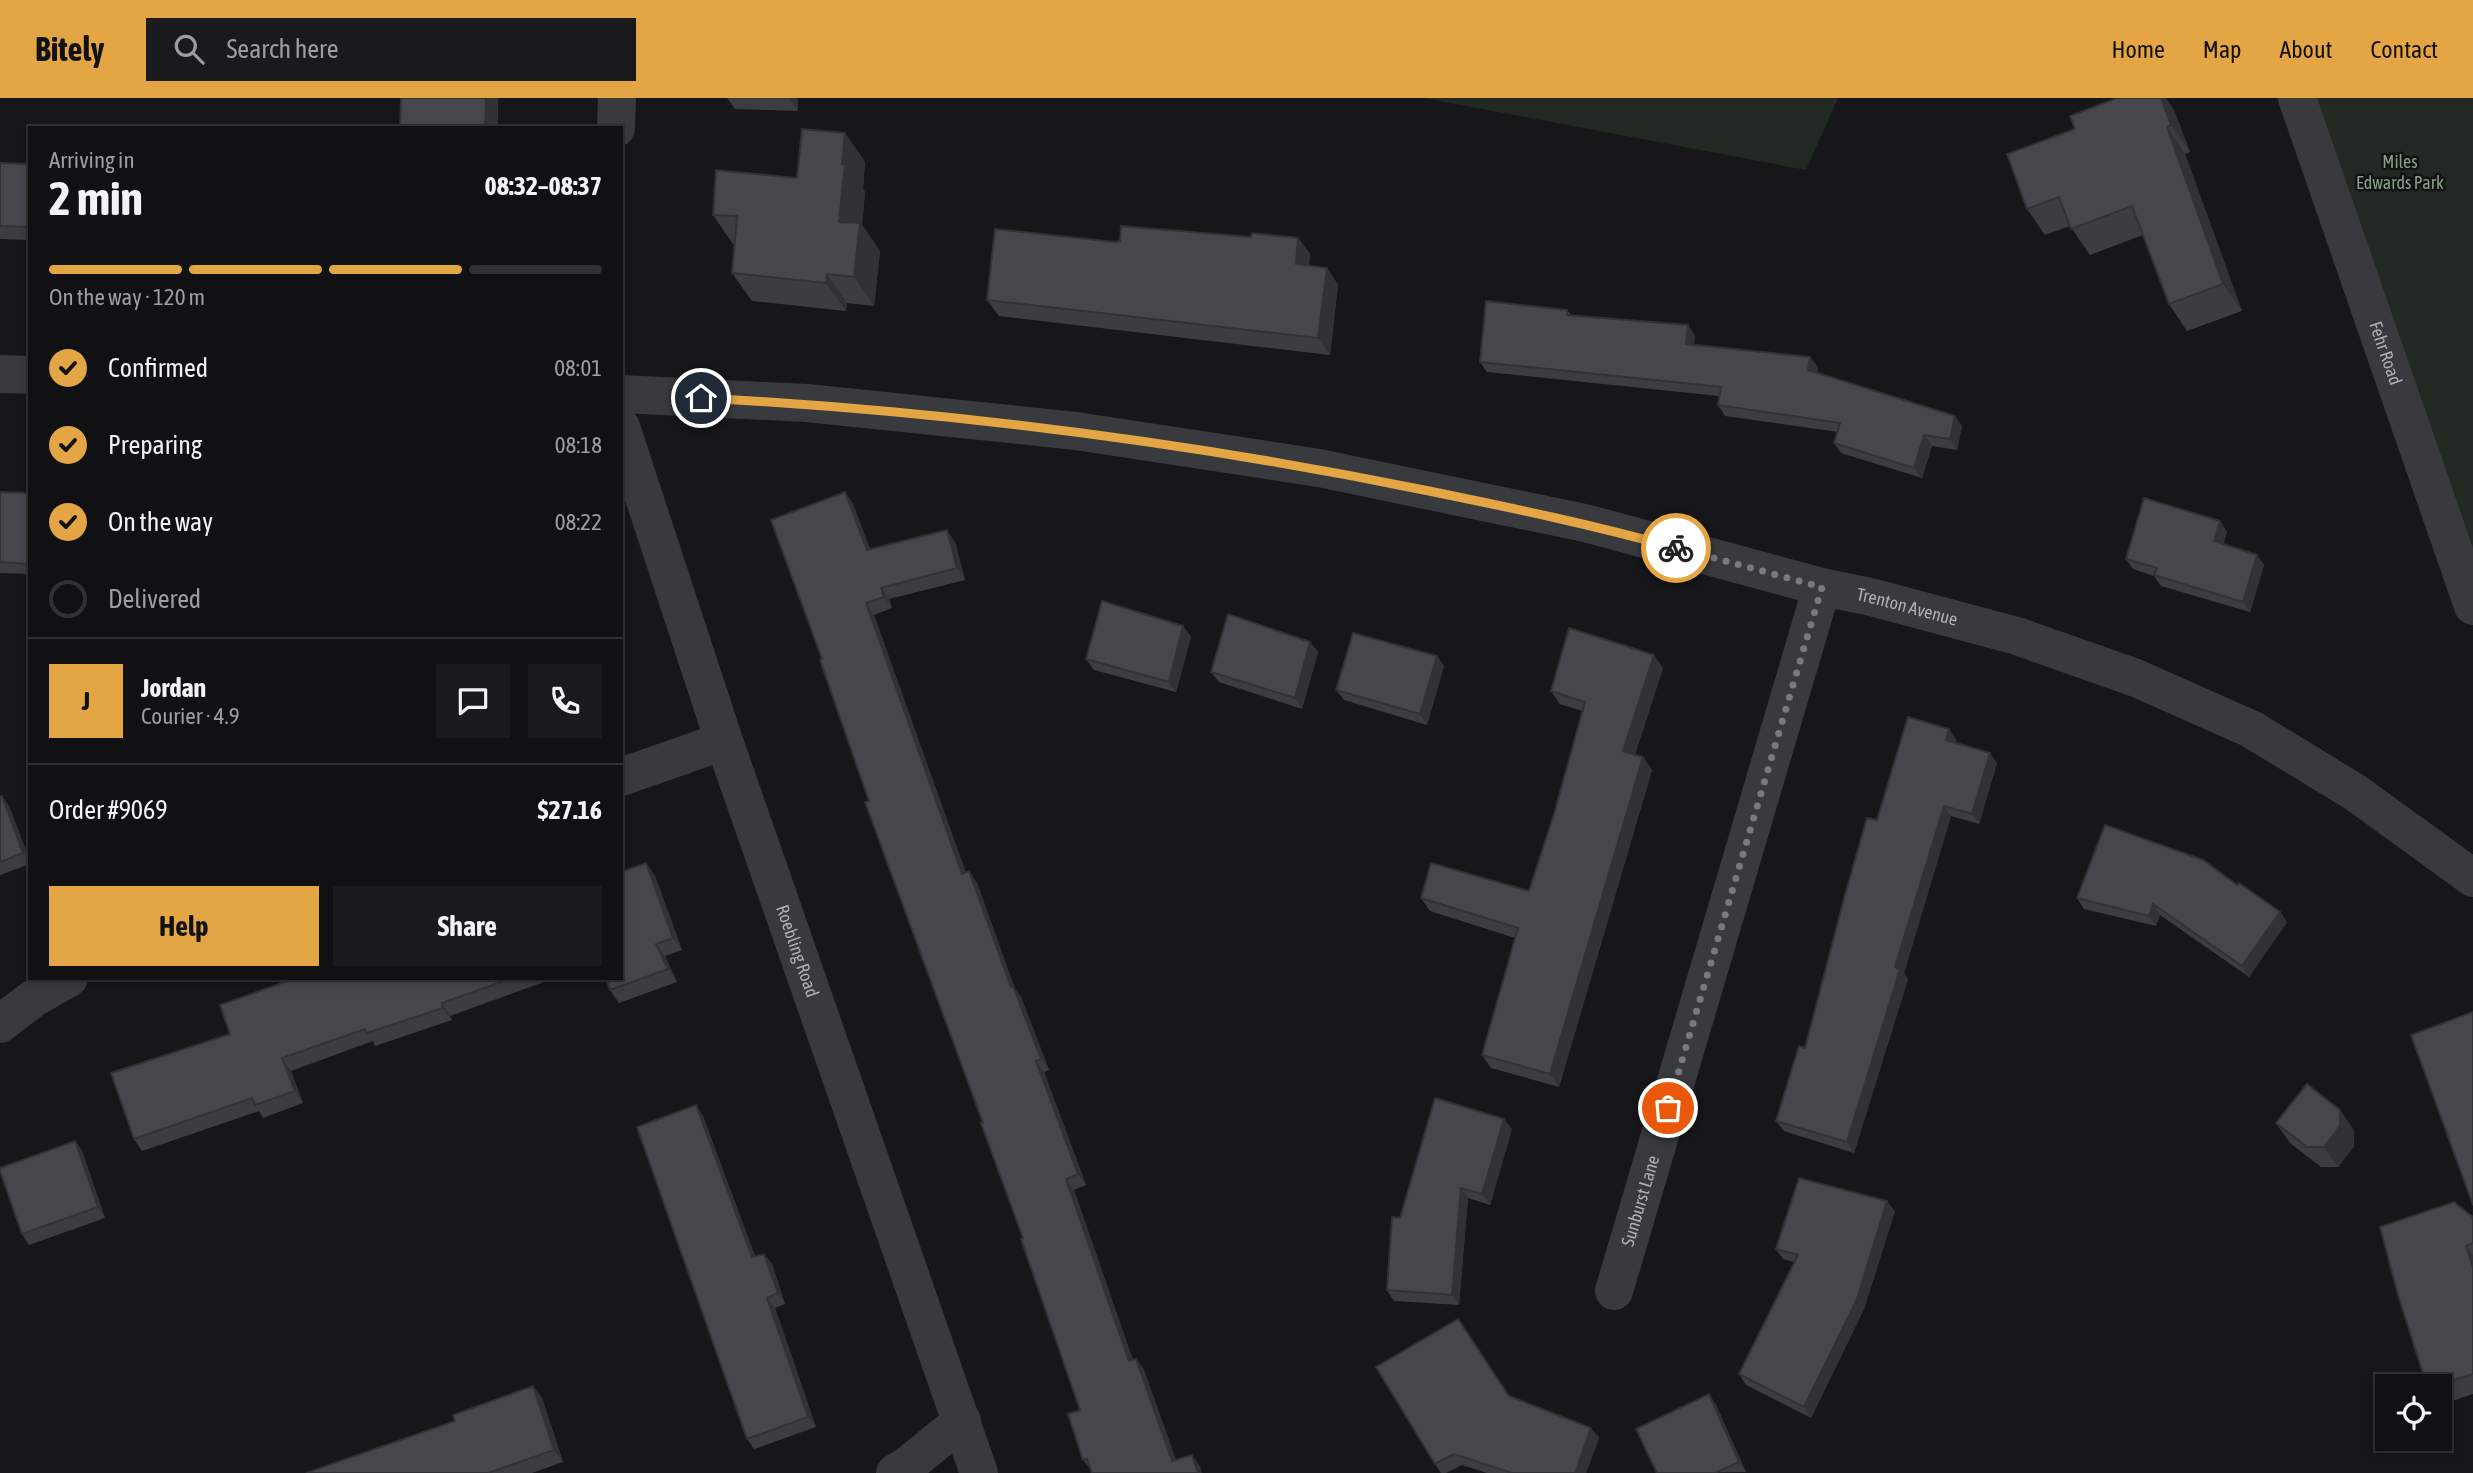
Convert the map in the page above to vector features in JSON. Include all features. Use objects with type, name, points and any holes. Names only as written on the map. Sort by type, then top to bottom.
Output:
[{"type":"street","points":[[616,126],[617,98]]},
{"type":"street","name":"Fehr Road","points":[[2297,98],[2473,606]]},
{"type":"street","points":[[0,374],[28,375]]},
{"type":"street","name":"Trenton Avenue","points":[[623,394],[807,403],[1076,430],[1319,468],[1585,523],[1822,587],[2017,635],[2136,678],[2251,729],[2356,793],[2473,878]]},
{"type":"street","name":"Roebling Road","points":[[623,433],[724,741],[979,1473]]},
{"type":"street","name":"Sunburst Lane","points":[[1614,1291],[1822,587]]},
{"type":"street","points":[[623,776],[724,741]]},
{"type":"street","points":[[0,1024],[34,998],[66,980]]},
{"type":"street","points":[[895,1473],[962,1421]]},
{"type":"green space","points":[[1424,98],[1838,98],[1806,170]]},
{"type":"green space","name":"Miles Edwards Park","points":[[2297,98],[2473,98],[2473,606]]},
{"type":"building","points":[[401,98],[486,98],[485,126],[400,126]]},
{"type":"building","points":[[2117,98],[2161,98],[2171,125],[2167,127],[2223,284],[2169,304],[2132,206],[2071,229],[2059,197],[2027,209],[2007,154],[2075,129],[2070,116]]},
{"type":"building","points":[[802,129],[845,133],[839,222],[860,223],[854,277],[827,274],[826,283],[732,273],[737,216],[713,215],[716,170],[797,178]]},
{"type":"building","points":[[0,163],[28,164],[28,227],[0,226]]},
{"type":"building","points":[[1121,226],[1251,237],[1252,233],[1298,238],[1296,264],[1327,268],[1318,338],[987,300],[995,229],[1115,242],[1120,241]]},
{"type":"building","points":[[1486,301],[1567,310],[1567,315],[1688,325],[1686,344],[1810,357],[1808,370],[1955,416],[1950,439],[1924,435],[1914,468],[1834,443],[1840,423],[1718,405],[1721,387],[1480,362]]},
{"type":"building","points":[[0,492],[28,493],[28,564],[0,562]]},
{"type":"building","points":[[845,492],[867,550],[947,530],[957,568],[881,588],[884,597],[866,603],[962,874],[969,871],[1011,987],[1013,986],[1041,1059],[1036,1061],[1078,1174],[1066,1179],[1129,1361],[1136,1359],[1172,1461],[1192,1455],[1198,1473],[1092,1473],[1087,1459],[1083,1460],[1068,1414],[1080,1410],[1021,1239],[1023,1238],[865,802],[869,801],[820,660],[822,659],[771,520]]},
{"type":"building","points":[[2144,498],[2220,521],[2214,541],[2257,555],[2243,602],[2154,575],[2157,568],[2126,559]]},
{"type":"building","points":[[1102,601],[1183,626],[1169,682],[1086,659]]},
{"type":"building","points":[[1228,614],[1310,642],[1295,698],[1211,672]]},
{"type":"building","points":[[1569,628],[1654,655],[1623,751],[1643,757],[1550,1074],[1482,1055],[1518,928],[1421,898],[1431,863],[1529,891],[1585,702],[1551,691]]},
{"type":"building","points":[[1353,633],[1437,656],[1420,714],[1336,690]]},
{"type":"building","points":[[1908,717],[1949,729],[1946,740],[1990,753],[1972,814],[1944,806],[1895,967],[1900,969],[1847,1142],[1776,1121],[1799,1046],[1805,1048],[1867,818],[1877,820]]},
{"type":"building","points":[[2,796],[23,853],[0,862],[0,797]]},
{"type":"building","points":[[2105,825],[2203,860],[2280,912],[2242,966],[2153,904],[2149,916],[2077,898]]},
{"type":"building","points":[[646,863],[673,938],[656,944],[668,969],[610,990],[607,980],[623,980],[623,871]]},
{"type":"building","points":[[290,980],[507,980],[442,1003],[443,1008],[367,1033],[365,1029],[282,1058],[295,1091],[255,1105],[252,1098],[134,1139],[111,1073],[230,1034],[220,1005]]},
{"type":"building","points":[[2473,1012],[2473,1205],[2411,1035]]},
{"type":"building","points":[[2307,1084],[2340,1110],[2340,1126],[2324,1147],[2307,1147],[2276,1123]]},
{"type":"building","points":[[1435,1098],[1504,1119],[1482,1194],[1461,1188],[1452,1295],[1387,1290],[1392,1217],[1400,1218]]},
{"type":"building","points":[[696,1105],[752,1257],[764,1254],[778,1293],[767,1298],[808,1417],[747,1439],[637,1127]]},
{"type":"building","points":[[75,1141],[98,1207],[22,1234],[0,1168]]},
{"type":"building","points":[[1799,1178],[1887,1201],[1857,1299],[1804,1407],[1739,1374],[1798,1255],[1776,1249]]},
{"type":"building","points":[[2454,1202],[2473,1217],[2473,1243],[2466,1246],[2473,1267],[2473,1374],[2452,1381],[2452,1374],[2423,1374],[2380,1227]]},
{"type":"building","points":[[1458,1319],[1509,1396],[1591,1428],[1575,1473],[1512,1473],[1454,1454],[1435,1464],[1376,1367]]},
{"type":"building","points":[[533,1386],[554,1450],[488,1473],[306,1473],[455,1421],[453,1415]]},
{"type":"building","points":[[1709,1394],[1739,1462],[1715,1473],[1657,1473],[1636,1429]]},
{"type":"way so far","points":[[1668,1108],[1822,587],[1676,548]]},
{"type":"route","points":[[701,398],[807,403],[1076,430],[1319,468],[1585,523],[1676,548]]}]
